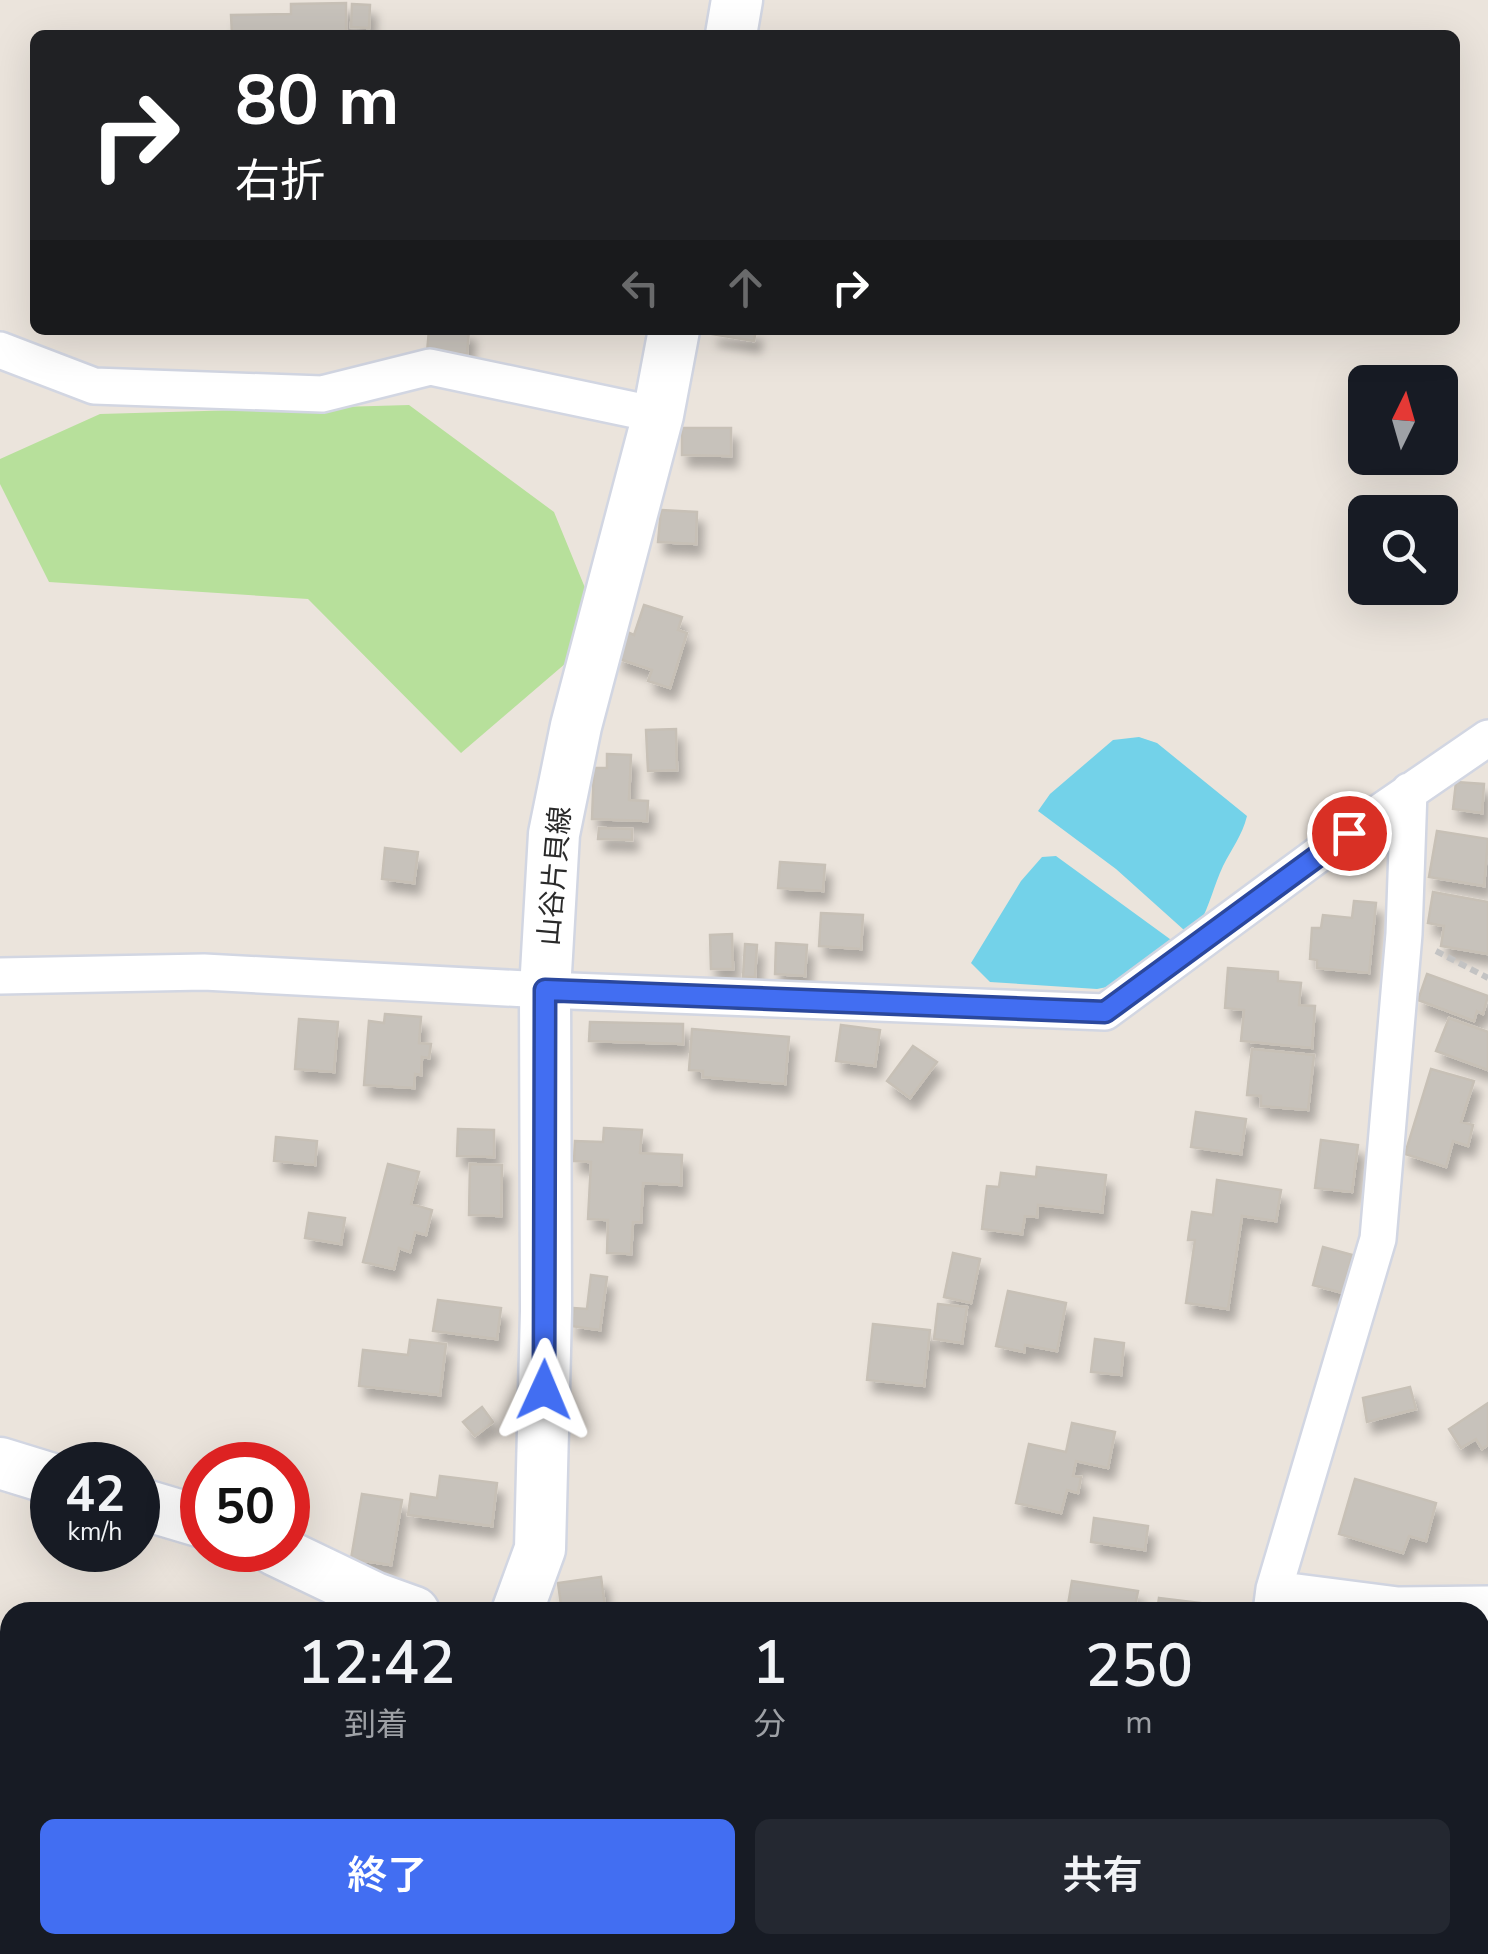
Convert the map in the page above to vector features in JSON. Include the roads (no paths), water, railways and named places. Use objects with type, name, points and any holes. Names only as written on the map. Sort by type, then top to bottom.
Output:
[{"type":"main road","points":[[731,30],[737,0]]},
{"type":"main road","name":"山谷片貝線","points":[[521,1602],[540,1549],[546,1310],[545,990],[554,834],[576,726],[658,415],[673,335]]},
{"type":"main road","points":[[0,1463],[30,1472]]},
{"type":"main road","points":[[310,1566],[386,1602]]},
{"type":"street","points":[[0,350],[94,386],[322,394],[430,367],[658,415]]},
{"type":"street","points":[[0,976],[204,972],[1105,1012],[1488,738]]},
{"type":"street","points":[[1297,1602],[1272,1601],[1378,1239],[1404,934],[1410,791]]},
{"type":"water","points":[[1139,737],[1157,743],[1247,816],[1199,925],[1184,930],[1116,869],[1038,811],[1050,794],[1113,740]]},
{"type":"water","points":[[1056,856],[1174,942],[1132,982],[1097,989],[990,982],[971,963],[1021,881],[1042,857]]}]
